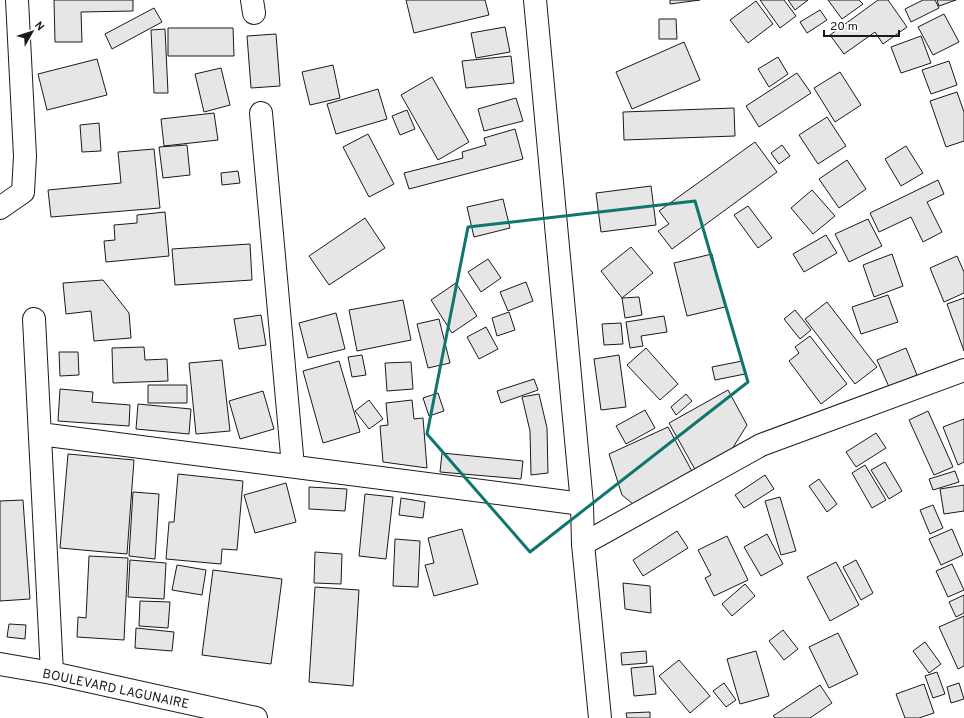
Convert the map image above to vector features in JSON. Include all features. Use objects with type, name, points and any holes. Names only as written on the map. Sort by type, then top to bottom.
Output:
[{"type":"street","points":[[0,208],[23,192],[25,156],[17,0]]},
{"type":"street","points":[[535,0],[582,504],[584,544],[600,718]]},
{"type":"street","points":[[261,113],[293,466]]},
{"type":"street","points":[[34,318],[52,673]]},
{"type":"street","points":[[584,544],[761,445],[964,370]]},
{"type":"street","points":[[40,434],[582,504]]},
{"type":"street","name":"BOULEVARD LAGUNAIRE","points":[[0,664],[52,673],[256,718]]},
{"type":"highlighted area","points":[[695,201],[748,382],[530,552],[427,434],[468,227]]},
{"type":"building","points":[[54,0],[133,0],[133,11],[81,12],[82,42],[55,42]]},
{"type":"building","points":[[406,0],[485,0],[489,15],[414,33]]},
{"type":"building","points":[[670,0],[700,0],[670,4]]},
{"type":"building","points":[[760,0],[784,0],[796,16],[780,28]]},
{"type":"building","points":[[788,0],[808,0],[795,10]]},
{"type":"building","points":[[828,0],[859,0],[863,4],[842,19]]},
{"type":"building","points":[[878,0],[888,0],[907,27],[883,44],[875,32],[844,54],[830,35]]},
{"type":"building","points":[[923,0],[935,0],[939,8],[911,22],[905,9]]},
{"type":"building","points":[[937,0],[956,0],[939,6]]},
{"type":"building","points":[[756,1],[773,24],[748,43],[730,20]]},
{"type":"building","points":[[154,8],[162,22],[112,49],[105,34]]},
{"type":"building","points":[[820,10],[827,20],[807,33],[800,22]]},
{"type":"building","points":[[944,14],[959,42],[933,55],[918,27]]},
{"type":"building","points":[[659,19],[676,19],[677,39],[659,39]]},
{"type":"building","points":[[505,27],[510,52],[476,58],[471,33]]},
{"type":"building","points":[[168,28],[233,28],[234,56],[168,56]]},
{"type":"building","points":[[165,29],[168,93],[154,93],[151,30]]},
{"type":"building","points":[[276,34],[280,86],[251,88],[247,36]]},
{"type":"building","points":[[921,36],[931,63],[901,73],[891,47]]},
{"type":"building","points":[[684,42],[700,80],[632,109],[616,72]]},
{"type":"building","points":[[511,56],[514,83],[466,88],[462,61]]},
{"type":"building","points":[[778,57],[788,74],[769,87],[758,69]]},
{"type":"building","points":[[97,59],[107,95],[47,110],[38,74]]},
{"type":"building","points":[[949,61],[957,85],[931,94],[922,70]]},
{"type":"building","points":[[333,65],[340,98],[310,105],[302,72]]},
{"type":"building","points":[[221,68],[230,105],[204,112],[195,74]]},
{"type":"building","points":[[840,72],[861,105],[835,122],[814,88]]},
{"type":"building","points":[[797,73],[811,93],[759,127],[746,106]]},
{"type":"building","points":[[432,77],[469,142],[438,160],[401,95]]},
{"type":"building","points":[[378,89],[387,119],[336,134],[327,104]]},
{"type":"building","points":[[957,92],[964,112],[964,141],[946,147],[930,101]]},
{"type":"building","points":[[516,98],[523,121],[484,131],[478,109]]},
{"type":"building","points":[[734,108],[735,136],[624,140],[623,112]]},
{"type":"building","points":[[407,110],[415,129],[400,135],[392,116]]},
{"type":"building","points":[[214,113],[218,140],[164,146],[161,119]]},
{"type":"building","points":[[827,117],[846,146],[818,164],[799,135]]},
{"type":"building","points":[[99,123],[101,151],[82,152],[80,125]]},
{"type":"building","points":[[515,129],[523,159],[409,189],[404,173],[463,158],[462,152],[486,145],[484,138]]},
{"type":"building","points":[[368,134],[394,184],[369,197],[343,147]]},
{"type":"building","points":[[755,142],[777,172],[672,249],[658,231],[669,224],[659,211]]},
{"type":"building","points":[[187,145],[190,175],[163,178],[159,147]]},
{"type":"building","points":[[782,145],[790,156],[779,164],[771,153]]},
{"type":"building","points":[[906,146],[923,173],[901,186],[885,159]]},
{"type":"building","points":[[154,149],[160,208],[51,217],[48,190],[121,183],[118,152]]},
{"type":"building","points":[[847,160],[866,189],[839,208],[819,179]]},
{"type":"building","points":[[238,171],[240,183],[222,185],[221,173]]},
{"type":"building","points":[[938,180],[944,194],[927,202],[942,232],[923,242],[911,217],[879,232],[870,213]]},
{"type":"building","points":[[651,186],[656,225],[601,232],[596,193]]},
{"type":"building","points":[[812,190],[835,216],[813,234],[791,208]]},
{"type":"building","points":[[503,199],[510,228],[474,237],[467,207]]},
{"type":"building","points":[[748,206],[772,238],[758,248],[734,215]]},
{"type":"building","points":[[165,212],[169,256],[106,262],[104,241],[115,240],[114,225],[137,223],[137,215]]},
{"type":"building","points":[[365,218],[385,248],[329,285],[309,256]]},
{"type":"building","points":[[868,219],[882,246],[849,262],[835,234]]},
{"type":"building","points":[[826,235],[837,253],[804,272],[793,254]]},
{"type":"building","points":[[250,244],[252,280],[175,285],[172,249]]},
{"type":"building","points":[[631,247],[653,273],[622,298],[601,271]]},
{"type":"building","points":[[712,254],[725,307],[687,316],[674,263]]},
{"type":"building","points":[[892,254],[903,286],[874,297],[863,265]]},
{"type":"building","points":[[957,256],[964,272],[964,293],[944,302],[930,268]]},
{"type":"building","points":[[488,259],[501,278],[481,292],[468,272]]},
{"type":"building","points":[[103,280],[129,313],[131,338],[94,341],[91,311],[66,314],[63,283]]},
{"type":"building","points":[[526,282],[533,301],[508,311],[500,292]]},
{"type":"building","points":[[456,283],[477,316],[452,333],[431,300]]},
{"type":"building","points":[[888,295],[898,322],[861,334],[852,307]]},
{"type":"building","points":[[639,297],[642,315],[625,318],[622,298]]},
{"type":"building","points":[[964,298],[964,351],[947,304]]},
{"type":"building","points":[[403,300],[411,340],[357,351],[349,310]]},
{"type":"building","points":[[827,302],[877,367],[855,384],[805,319]]},
{"type":"building","points":[[795,310],[811,330],[800,339],[784,319]]},
{"type":"building","points":[[509,312],[515,330],[497,336],[492,318]]},
{"type":"building","points":[[336,313],[345,349],[308,358],[299,323]]},
{"type":"building","points":[[261,315],[266,345],[239,349],[234,319]]},
{"type":"building","points":[[664,316],[667,332],[641,336],[643,346],[630,348],[626,322]]},
{"type":"building","points":[[439,319],[450,363],[428,368],[417,324]]},
{"type":"building","points":[[621,323],[623,344],[604,345],[602,324]]},
{"type":"building","points":[[486,327],[498,349],[479,359],[467,337]]},
{"type":"building","points":[[810,336],[847,384],[821,404],[789,361],[799,353],[795,347]]},
{"type":"building","points":[[144,347],[145,360],[167,359],[168,381],[113,383],[112,348]]},
{"type":"building","points":[[646,348],[678,384],[660,400],[627,365]]},
{"type":"building","points":[[906,348],[917,375],[889,387],[877,360]]},
{"type":"building","points":[[59,352],[78,352],[79,375],[60,376]]},
{"type":"building","points":[[362,355],[366,375],[352,377],[348,357]]},
{"type":"building","points":[[619,355],[626,407],[601,410],[594,359]]},
{"type":"building","points":[[222,360],[230,431],[196,434],[189,363]]},
{"type":"building","points":[[339,361],[360,432],[323,443],[303,371]]},
{"type":"building","points":[[742,361],[745,374],[715,380],[712,367]]},
{"type":"building","points":[[411,362],[413,389],[387,391],[385,363]]},
{"type":"building","points":[[534,379],[538,390],[501,403],[497,391]]},
{"type":"building","points":[[148,385],[187,385],[187,403],[148,403]]},
{"type":"building","points":[[60,389],[93,392],[92,402],[130,405],[129,426],[58,421]]},
{"type":"building","points":[[728,390],[747,425],[732,449],[697,473],[669,423]]},
{"type":"building","points":[[263,391],[274,429],[240,439],[229,401]]},
{"type":"building","points":[[438,393],[444,411],[429,416],[423,398]]},
{"type":"building","points":[[539,394],[547,428],[548,473],[531,475],[530,431],[522,397]]},
{"type":"building","points":[[686,394],[692,401],[676,415],[671,407]]},
{"type":"building","points":[[369,400],[383,419],[369,429],[355,411]]},
{"type":"building","points":[[412,400],[414,419],[423,418],[427,468],[383,462],[380,426],[388,425],[386,403]]},
{"type":"building","points":[[138,404],[191,409],[189,434],[136,429]]},
{"type":"building","points":[[645,410],[655,428],[626,444],[616,426]]},
{"type":"building","points":[[928,411],[953,467],[934,475],[909,420]]},
{"type":"building","points":[[964,419],[964,462],[958,465],[943,427]]},
{"type":"building","points":[[668,427],[694,475],[638,508],[622,495],[609,454]]},
{"type":"building","points":[[876,433],[886,448],[856,467],[846,452]]},
{"type":"building","points":[[442,453],[523,461],[521,479],[440,472]]},
{"type":"building","points":[[68,454],[134,460],[127,554],[60,548]]},
{"type":"building","points":[[885,462],[902,491],[889,499],[871,470]]},
{"type":"building","points":[[865,465],[886,500],[872,508],[852,473]]},
{"type":"building","points":[[955,471],[959,482],[933,490],[929,479]]},
{"type":"building","points":[[178,474],[243,481],[237,550],[222,549],[221,564],[166,559],[169,522],[174,522]]},
{"type":"building","points":[[765,475],[774,489],[744,508],[735,495]]},
{"type":"building","points":[[819,479],[837,504],[827,512],[809,486]]},
{"type":"building","points":[[286,483],[296,522],[255,533],[244,495]]},
{"type":"building","points":[[964,485],[964,511],[944,514],[940,489]]},
{"type":"building","points":[[309,487],[347,489],[345,511],[309,509]]},
{"type":"building","points":[[133,492],[159,494],[155,559],[129,556]]},
{"type":"building","points":[[365,494],[393,497],[386,559],[359,556]]},
{"type":"building","points":[[780,497],[796,551],[781,555],[765,501]]},
{"type":"building","points":[[401,498],[425,502],[423,518],[399,515]]},
{"type":"building","points":[[23,500],[30,599],[0,601],[0,501]]},
{"type":"building","points":[[933,505],[943,528],[930,534],[920,510]]},
{"type":"building","points":[[462,529],[478,584],[434,596],[425,565],[434,563],[428,538]]},
{"type":"building","points":[[952,529],[963,555],[941,565],[929,539]]},
{"type":"building","points":[[677,531],[688,548],[643,576],[633,560]]},
{"type":"building","points":[[767,534],[783,564],[761,576],[744,547]]},
{"type":"building","points":[[727,536],[748,580],[714,596],[705,578],[711,575],[698,550]]},
{"type":"building","points":[[395,539],[420,541],[418,587],[393,586]]},
{"type":"building","points":[[315,552],[342,554],[341,584],[314,583]]},
{"type":"building","points":[[89,556],[128,558],[124,640],[77,637],[78,617],[86,618]]},
{"type":"building","points":[[130,560],[166,563],[164,599],[128,597]]},
{"type":"building","points":[[856,560],[873,593],[861,600],[843,567]]},
{"type":"building","points":[[836,562],[859,605],[830,621],[807,577]]},
{"type":"building","points":[[952,564],[964,590],[948,597],[936,571]]},
{"type":"building","points":[[177,565],[206,570],[202,595],[172,590]]},
{"type":"building","points":[[213,570],[282,579],[271,664],[202,655]]},
{"type":"building","points":[[623,583],[650,586],[651,613],[625,609]]},
{"type":"building","points":[[745,584],[755,596],[732,616],[722,604]]},
{"type":"building","points":[[315,587],[359,590],[353,686],[309,682]]},
{"type":"building","points":[[964,595],[964,613],[956,617],[949,602]]},
{"type":"building","points":[[140,601],[170,602],[168,628],[139,626]]},
{"type":"building","points":[[964,616],[964,666],[958,669],[939,627]]},
{"type":"building","points":[[9,624],[26,625],[25,639],[7,637]]},
{"type":"building","points":[[136,628],[174,632],[172,651],[135,648]]},
{"type":"building","points":[[783,630],[798,649],[784,660],[769,641]]},
{"type":"building","points":[[838,633],[858,674],[829,688],[809,647]]},
{"type":"building","points":[[925,642],[941,664],[929,673],[913,651]]},
{"type":"building","points":[[646,651],[647,663],[622,665],[621,653]]},
{"type":"building","points":[[756,651],[769,696],[740,704],[727,659]]},
{"type":"building","points":[[679,660],[710,696],[690,713],[659,676]]},
{"type":"building","points":[[653,666],[656,694],[634,696],[631,668]]},
{"type":"building","points":[[937,672],[945,694],[933,698],[925,676]]},
{"type":"building","points":[[724,683],[736,700],[726,707],[713,691]]},
{"type":"building","points":[[959,683],[964,699],[951,703],[947,687]]},
{"type":"building","points":[[924,684],[934,713],[919,718],[905,718],[896,694]]},
{"type":"building","points":[[820,685],[832,703],[810,718],[775,718],[773,716]]},
{"type":"building","points":[[650,712],[650,718],[627,718],[626,713]]}]
